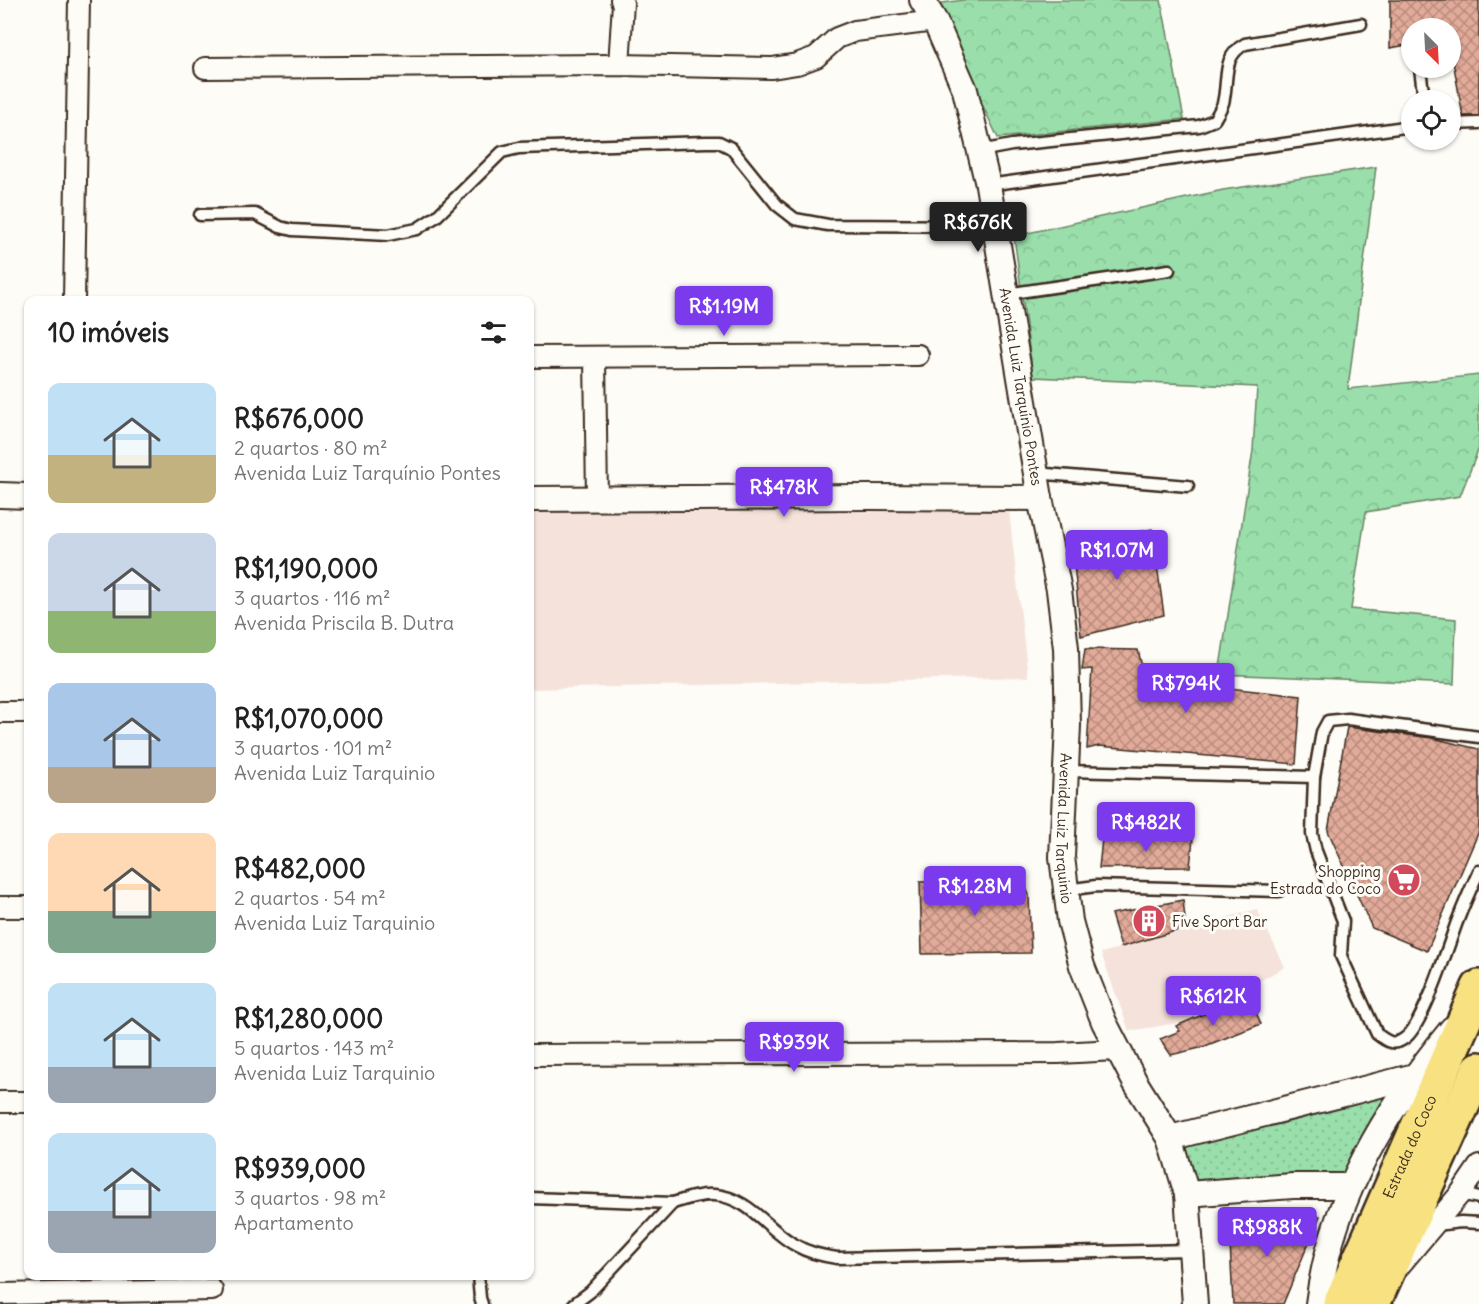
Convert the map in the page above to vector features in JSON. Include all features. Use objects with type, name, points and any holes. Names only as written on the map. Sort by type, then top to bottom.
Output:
[{"type":"highway","name":"Estrada do Coco","points":[[1340,1304],[1474,998]]},
{"type":"highway","name":"Estrada do Coco","points":[[1376,1295],[1479,1070]]},
{"type":"street","points":[[74,296],[80,0]]},
{"type":"street","points":[[619,65],[623,3],[621,0]]},
{"type":"street","name":"Avenida Luiz Tarquínio Pontes","points":[[922,0],[935,21],[965,90],[980,151],[988,185],[1040,498]]},
{"type":"street","points":[[205,68],[619,65],[772,68],[797,64],[816,57],[837,38],[855,31],[935,21]]},
{"type":"street","points":[[534,357],[918,355]]},
{"type":"street","points":[[595,357],[597,499]]},
{"type":"street","points":[[0,495],[24,496]]},
{"type":"street","points":[[534,499],[869,496],[1040,498]]},
{"type":"street","name":"Avenida Luiz Tarquinio","points":[[1040,498],[1059,590],[1066,648],[1068,724],[1062,857],[1070,921],[1083,966],[1104,1022],[1117,1050],[1170,1138],[1186,1194],[1194,1304]]},
{"type":"street","points":[[0,712],[24,712]]},
{"type":"street","points":[[0,908],[24,907]]},
{"type":"street","points":[[1318,1304],[1328,1251],[1350,1186],[1372,1143],[1415,1076],[1474,998]]},
{"type":"street","points":[[534,1055],[1046,1053],[1117,1050]]},
{"type":"street","points":[[1170,1138],[1415,1076]]},
{"type":"street","points":[[0,1102],[24,1102]]},
{"type":"street","points":[[1376,1295],[1435,1225],[1470,1196],[1478,1168]]},
{"type":"street","points":[[1186,1194],[1293,1186],[1350,1186]]},
{"type":"street","points":[[0,1294],[212,1290]]},
{"type":"lane","points":[[980,151],[1012,145],[1199,126],[1214,120],[1222,104],[1230,57],[1235,49],[1245,44],[1361,24]]},
{"type":"lane","points":[[1461,124],[1479,123]]},
{"type":"lane","points":[[988,185],[1401,128]]},
{"type":"lane","points":[[200,215],[255,214],[280,227],[292,230],[387,235],[417,229],[437,216],[502,152],[519,147],[719,142],[731,148],[777,205],[795,219],[828,225],[995,226]]},
{"type":"lane","points":[[1006,294],[1169,270]]},
{"type":"lane","points":[[1035,473],[1188,486]]},
{"type":"lane","points":[[1479,737],[1337,719],[1328,721],[1322,732],[1314,777],[1312,834],[1316,851],[1343,921],[1341,956],[1377,1034],[1387,1042],[1396,1043],[1413,1031],[1475,890],[1479,871]]},
{"type":"lane","points":[[1066,771],[1314,777]]},
{"type":"lane","points":[[1066,890],[1096,886],[1280,891]]},
{"type":"lane","points":[[534,1198],[673,1203],[715,1195],[732,1200],[753,1211],[795,1246],[819,1256],[837,1258],[1190,1250]]},
{"type":"lane","points":[[574,1304],[590,1292],[673,1203]]},
{"type":"lane","points":[[1435,1225],[1461,1222],[1479,1223]]},
{"type":"lane","points":[[478,1280],[482,1304]]},
{"type":"shaded area","points":[[1009,511],[1028,677],[534,689],[534,513]]},
{"type":"shaded area","points":[[1257,909],[1285,967],[1185,1022],[1129,1031],[1101,953]]},
{"type":"green space","points":[[963,0],[1161,0],[1184,119],[998,138],[935,4]]},
{"type":"green space","points":[[1376,167],[1348,389],[1479,375],[1479,448],[1460,496],[1366,512],[1351,609],[1456,619],[1454,684],[1219,674],[1253,450],[1257,387],[1033,377],[1014,236],[1223,190]]},
{"type":"green space","points":[[1378,1092],[1386,1103],[1343,1174],[1191,1185],[1180,1141]]},
{"type":"building","points":[[1390,0],[1479,0],[1479,116],[1463,116],[1461,90],[1458,90],[1456,78],[1461,78],[1461,18],[1401,18],[1401,46],[1390,48]]},
{"type":"building","points":[[1152,529],[1164,615],[1081,636],[1072,543]]},
{"type":"building","points":[[1085,649],[1138,650],[1145,679],[1301,696],[1296,764],[1099,746],[1087,749],[1092,669],[1082,670]]},
{"type":"building","name":"Shopping Estrada do Coco","points":[[1347,727],[1432,738],[1479,749],[1479,831],[1427,951],[1372,928],[1328,831]]},
{"type":"building","points":[[1102,839],[1193,839],[1190,867],[1099,868]]},
{"type":"building","points":[[1023,880],[1029,895],[1031,953],[922,954],[920,882]]},
{"type":"building","name":"Five Sport Bar","points":[[1183,900],[1186,928],[1121,947],[1111,914]]},
{"type":"building","points":[[1249,995],[1261,1024],[1200,1048],[1171,1055],[1160,1039],[1180,1031],[1176,1026]]},
{"type":"building","points":[[1320,1216],[1283,1304],[1233,1304],[1229,1223]]},
{"type":"place","name":"Shopping Estrada do Coco","points":[[1404,880]]},
{"type":"place","name":"Five Sport Bar","points":[[1149,921]]}]
